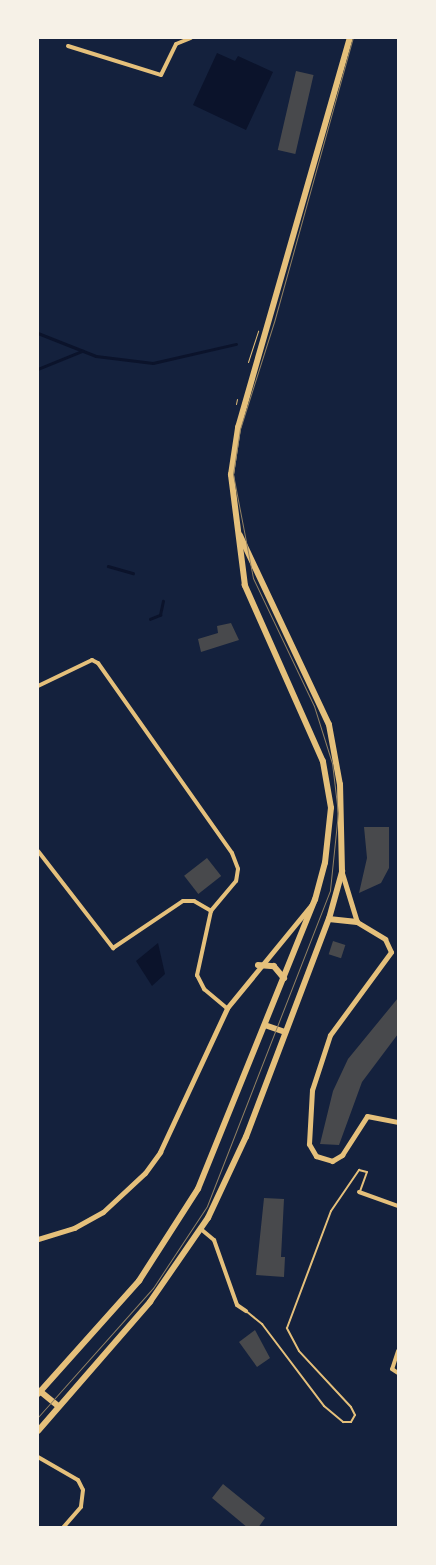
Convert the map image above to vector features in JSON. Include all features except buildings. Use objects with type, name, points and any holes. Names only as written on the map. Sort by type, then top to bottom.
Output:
[{"type":"main road","points":[[57,1404],[38,1392],[139,1281],[185,1213],[226,1129],[315,900],[325,862],[331,808],[323,762],[245,586],[231,474],[238,428],[350,38]]},
{"type":"main road","points":[[38,1431],[57,1404],[150,1302],[202,1230],[233,1169],[329,919],[342,872],[340,785],[329,725],[239,534]]},
{"type":"main road","points":[[329,919],[357,922]]},
{"type":"main road","points":[[258,966],[274,966],[284,978]]},
{"type":"main road","points":[[265,1026],[285,1032]]},
{"type":"street","points":[[68,46],[161,75],[176,44],[191,38]]},
{"type":"street","points":[[38,686],[92,660],[98,663],[232,853],[236,881],[212,911],[197,976],[204,989],[226,1008]]},
{"type":"street","points":[[38,851],[113,948],[183,901],[194,901],[212,911]]},
{"type":"street","points":[[342,872],[357,922],[385,939],[391,952],[330,1035],[312,1090],[309,1144],[316,1156],[332,1161],[342,1155],[367,1116],[398,1122]]},
{"type":"street","points":[[38,1239],[96,1216],[145,1174],[160,1152],[226,1008],[258,966],[315,900]]},
{"type":"street","points":[[359,1192],[398,1206]]},
{"type":"street","points":[[202,1230],[214,1240],[237,1305],[246,1311]]},
{"type":"street","points":[[398,1351],[392,1368],[398,1373]]},
{"type":"street","points":[[38,1457],[78,1480],[83,1490],[81,1507],[63,1528]]},
{"type":"lane","points":[[318,861],[325,862]]},
{"type":"lane","points":[[246,1311],[262,1324],[324,1406],[343,1422],[351,1422],[355,1415],[351,1407],[299,1351],[287,1328],[332,1211],[360,1170],[367,1172],[359,1192]]},
{"type":"path","points":[[236,404],[237,399]]},
{"type":"water","points":[[217,53],[235,61],[238,56],[273,72],[246,130],[193,105]]},
{"type":"water","points":[[158,943],[165,974],[152,986],[136,961]]},
{"type":"waterway","points":[[38,333],[96,356],[153,363],[236,344]]},
{"type":"waterway","points":[[38,369],[82,351]]},
{"type":"waterway","points":[[108,566],[133,573]]},
{"type":"waterway","points":[[150,619],[160,615],[163,601]]},
{"type":"tram line","points":[[38,1417],[153,1288],[207,1206],[330,890],[338,813],[332,763],[314,706],[253,578],[233,474],[240,429],[274,322],[353,38]]}]
